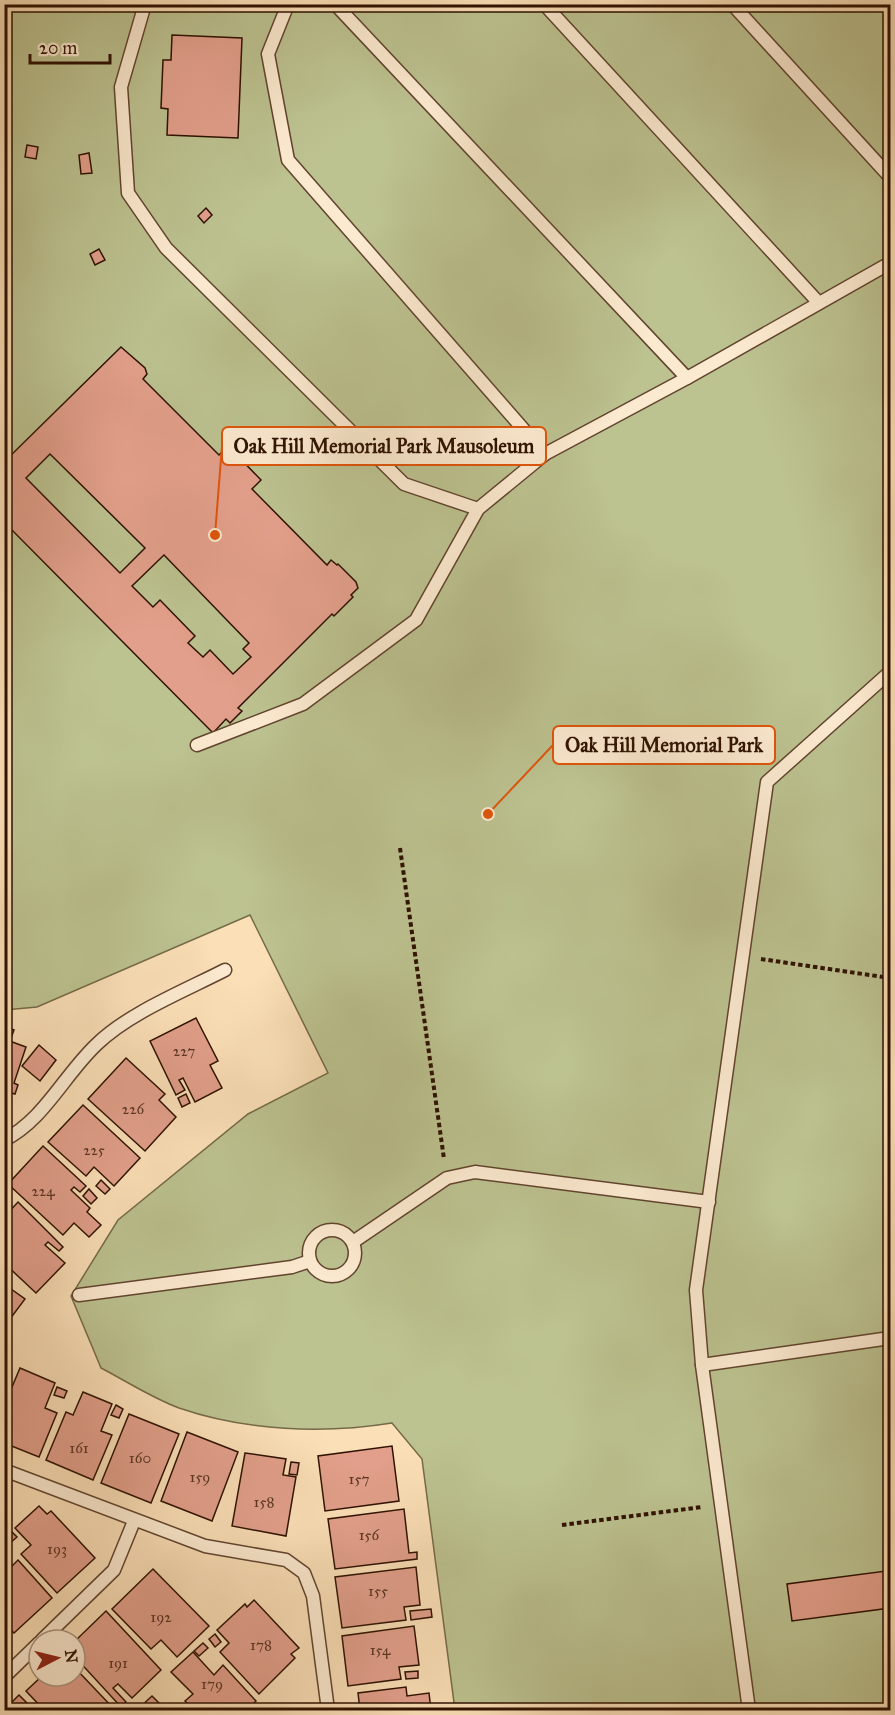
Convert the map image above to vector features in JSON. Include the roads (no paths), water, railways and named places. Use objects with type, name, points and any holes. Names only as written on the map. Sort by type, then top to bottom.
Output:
[{"type":"lane","points":[[145,4],[121,87],[128,193],[166,248],[404,484],[477,509]]},
{"type":"lane","points":[[288,4],[268,54],[288,160],[545,454]]},
{"type":"lane","points":[[335,4],[687,378]]},
{"type":"lane","points":[[544,4],[818,302]]},
{"type":"lane","points":[[732,4],[891,177]]},
{"type":"lane","points":[[197,745],[303,704],[416,620],[477,509],[545,454],[687,378],[818,302],[891,263]]},
{"type":"lane","points":[[749,1710],[702,1365],[696,1290],[767,782],[891,672]]},
{"type":"lane","points":[[4,1140],[23,1131],[97,1044],[126,1023],[225,970]]},
{"type":"lane","points":[[353,1242],[447,1178],[476,1172],[709,1202]]},
{"type":"lane","points":[[329,1229],[343,1232],[353,1242],[356,1254],[352,1266],[342,1275],[329,1277],[317,1272],[310,1261],[309,1247],[316,1235],[329,1229]]},
{"type":"lane","points":[[79,1295],[292,1268],[310,1261]]},
{"type":"lane","points":[[702,1365],[891,1338]]},
{"type":"lane","points":[[4,1470],[205,1546],[286,1560],[304,1573],[313,1596],[328,1710]]},
{"type":"lane","points":[[54,1628],[114,1570],[134,1521]]},
{"type":"lane","points":[[4,1677],[27,1655]]},
{"type":"place","name":"Oak Hill Memorial Park Mausoleum","points":[[215,535]]},
{"type":"place","name":"Oak Hill Memorial Park","points":[[488,814]]}]
